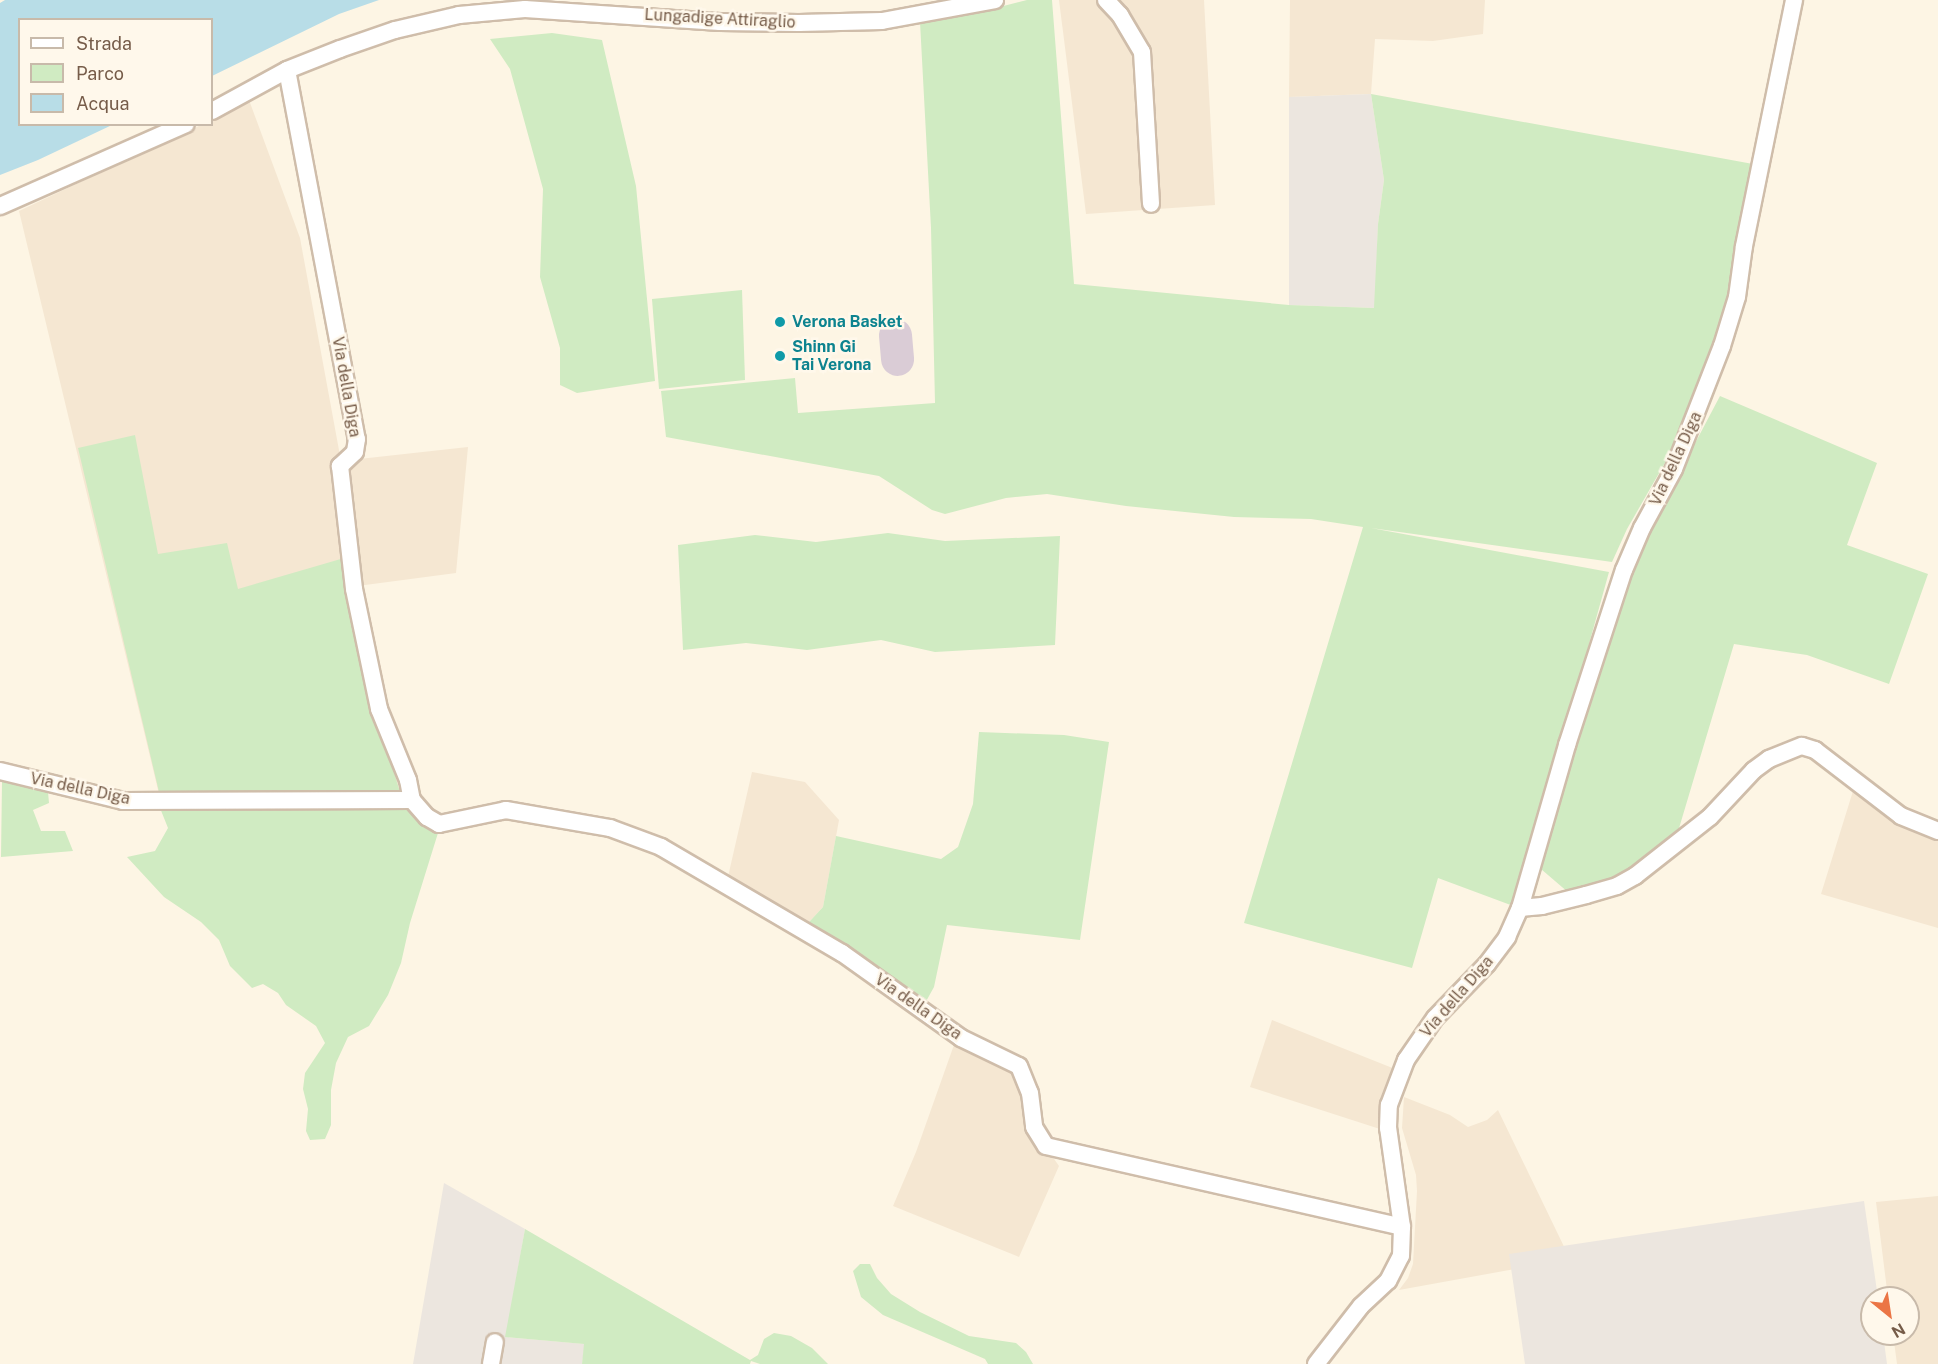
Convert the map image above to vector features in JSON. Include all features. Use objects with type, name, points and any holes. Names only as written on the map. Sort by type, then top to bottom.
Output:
[{"type":"street","name":"Lungadige Attiraglio","points":[[213,110],[287,70],[395,30],[459,15],[525,9],[720,22],[811,23],[882,21],[995,0]]},
{"type":"street","points":[[1106,0],[1120,15],[1142,52],[1151,204]]},
{"type":"street","name":"Via della Diga","points":[[1316,1364],[1360,1306],[1388,1281],[1401,1256],[1402,1227],[1388,1128],[1389,1105],[1406,1060],[1435,1018],[1486,964],[1507,937],[1520,908],[1567,745],[1620,580],[1642,528],[1674,469],[1700,408],[1737,297],[1744,246],[1794,0]]},
{"type":"street","name":"Via della Diga","points":[[287,70],[357,440],[355,452],[340,466],[354,589],[379,709],[408,780],[412,800],[427,817],[439,824],[506,810],[610,828],[661,847],[842,953],[960,1038],[1019,1066],[1030,1093],[1034,1126],[1046,1146],[1402,1227]]},
{"type":"street","points":[[0,206],[181,126]]},
{"type":"street","points":[[1520,908],[1542,906],[1586,895],[1617,886],[1635,876],[1710,817],[1754,770],[1769,759],[1802,746],[1815,750],[1901,816],[1938,831]]},
{"type":"street","name":"Via della Diga","points":[[0,771],[123,801],[412,800]]},
{"type":"street","points":[[491,1364],[495,1342]]},
{"type":"shaded area","points":[[1059,0],[1204,0],[1215,205],[1086,214]]},
{"type":"shaded area","points":[[1290,0],[1485,0],[1483,34],[1433,41],[1375,39],[1371,94],[1289,97]]},
{"type":"shaded area","points":[[1371,94],[1384,180],[1378,224],[1375,308],[1289,305],[1289,97]]},
{"type":"shaded area","points":[[249,100],[300,238],[341,461],[468,447],[456,573],[350,587],[373,702],[402,797],[159,794],[19,211],[199,126],[213,126],[213,118]]},
{"type":"shaded area","points":[[752,772],[805,782],[839,820],[823,907],[798,934],[727,881]]},
{"type":"shaded area","points":[[1853,791],[1913,829],[1938,838],[1938,928],[1821,894]]},
{"type":"shaded area","points":[[1272,1020],[1395,1069],[1383,1130],[1250,1087]]},
{"type":"shaded area","points":[[955,1042],[1015,1069],[1033,1129],[1059,1166],[1019,1257],[893,1206],[916,1152]]},
{"type":"shaded area","points":[[1404,1097],[1450,1115],[1468,1127],[1487,1120],[1498,1110],[1570,1259],[1399,1290],[1408,1278],[1413,1264],[1417,1191],[1416,1175],[1402,1128]]},
{"type":"shaded area","points":[[444,1183],[525,1229],[506,1337],[585,1344],[582,1364],[413,1364]]},
{"type":"shaded area","points":[[1938,1196],[1938,1364],[1897,1364],[1895,1346],[1920,1346],[1920,1286],[1886,1286],[1876,1202]]},
{"type":"shaded area","points":[[1864,1201],[1876,1286],[1860,1286],[1860,1346],[1885,1346],[1887,1364],[1525,1364],[1509,1254]]},
{"type":"green space","points":[[1027,0],[1052,0],[1074,284],[1289,305],[1374,308],[1378,224],[1384,180],[1371,94],[1753,164],[1730,296],[1722,320],[1670,454],[1627,529],[1612,562],[1371,528],[1609,572],[1516,907],[1438,878],[1412,968],[1244,923],[1363,527],[1311,519],[1234,517],[1126,506],[1047,494],[1006,498],[945,514],[932,510],[879,476],[666,437],[661,391],[795,378],[798,413],[935,403],[931,228],[920,22],[980,12]]},
{"type":"green space","points":[[552,33],[602,40],[636,186],[655,381],[577,393],[560,385],[560,348],[540,277],[543,189],[510,69],[490,39]]},
{"type":"green space","points":[[742,290],[745,380],[659,389],[652,299]]},
{"type":"green space","points":[[1720,396],[1877,463],[1847,545],[1928,574],[1889,684],[1807,655],[1734,644],[1677,835],[1632,873],[1569,893],[1541,869],[1626,574]]},
{"type":"green space","points":[[135,435],[158,554],[227,543],[238,589],[351,556],[372,701],[400,792],[159,792],[78,448]]},
{"type":"green space","points":[[888,533],[945,541],[1060,536],[1055,645],[935,652],[881,640],[807,650],[746,643],[683,650],[678,545],[755,535],[816,542]]},
{"type":"green space","points":[[979,732],[1064,735],[1109,742],[1080,940],[947,925],[934,987],[919,1014],[798,934],[823,907],[836,836],[941,859],[958,847],[973,804]]},
{"type":"green space","points":[[2,781],[48,792],[49,803],[33,810],[41,831],[65,831],[73,851],[1,857]]},
{"type":"green space","points":[[158,803],[413,805],[438,833],[410,923],[401,963],[388,995],[369,1026],[348,1037],[336,1063],[331,1090],[331,1125],[325,1139],[310,1140],[306,1131],[308,1109],[303,1089],[305,1073],[325,1043],[316,1026],[286,1005],[278,993],[263,984],[252,988],[230,966],[219,940],[201,922],[164,897],[127,857],[155,851],[168,828]]},
{"type":"green space","points":[[525,1229],[750,1360],[758,1355],[764,1339],[774,1333],[791,1336],[812,1348],[828,1364],[760,1364],[751,1361],[750,1364],[582,1364],[584,1344],[505,1337]]},
{"type":"green space","points":[[860,1264],[870,1264],[877,1278],[891,1294],[920,1312],[969,1336],[1016,1343],[1026,1352],[1033,1364],[988,1364],[985,1359],[883,1315],[861,1297],[853,1271]]},
{"type":"water","points":[[5,0],[379,0],[339,14],[213,76],[213,18],[18,18],[18,126],[110,126],[0,175],[0,3]]},
{"type":"taxiway","points":[[895,335],[897,359]]},
{"type":"place","name":"Verona Basket","points":[[780,322]]},
{"type":"place","name":"Shinn Gi Tai Verona","points":[[780,356]]}]
